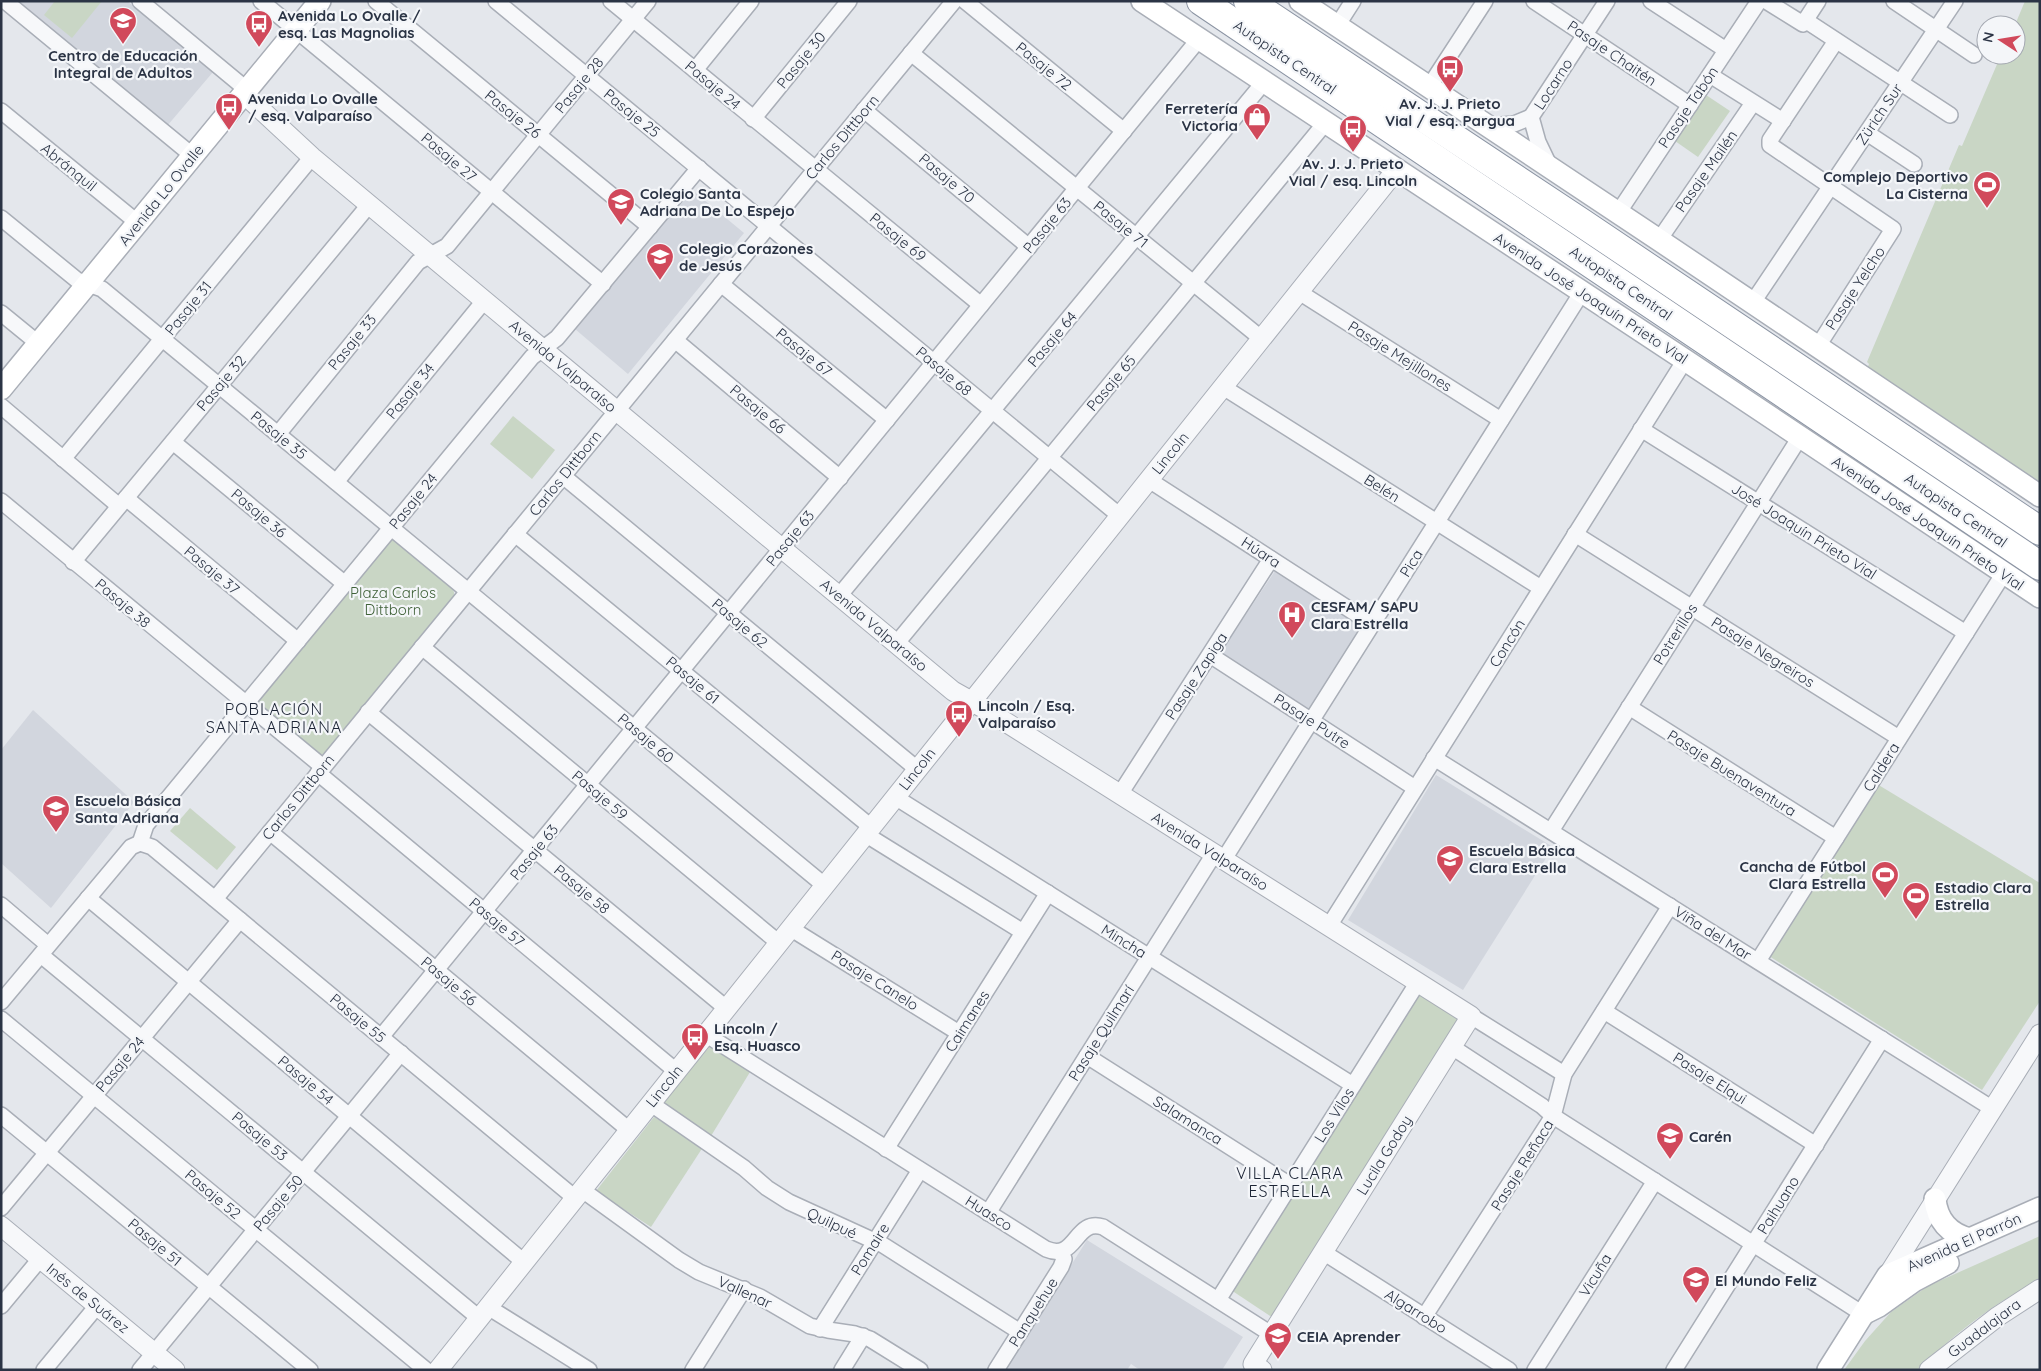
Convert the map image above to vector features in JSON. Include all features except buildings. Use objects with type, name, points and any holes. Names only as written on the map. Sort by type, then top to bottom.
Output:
[{"type":"highway","name":"Autopista Central","points":[[1201,1],[2040,566]]},
{"type":"highway","name":"Autopista Central","points":[[1248,1],[1599,234],[2040,531]]},
{"type":"main road","name":"Avenida Lo Ovalle","points":[[1,389],[320,1]]},
{"type":"main road","name":"Avenida José Joaquín Prieto Vial","points":[[1142,1],[1685,360],[2040,598]]},
{"type":"main road","points":[[1300,1],[1753,302],[2040,496]]},
{"type":"main road","points":[[1935,1199],[1937,1213],[1944,1224],[1956,1235],[1970,1239]]},
{"type":"main road","name":"Avenida El Parrón","points":[[1888,1275],[2040,1208]]},
{"type":"main road","name":"Avenida El Parrón","points":[[1863,1314],[1879,1306],[1929,1272],[2040,1223]]},
{"type":"main road","points":[[1828,1370],[1888,1275]]},
{"type":"street","points":[[5,1],[193,156]]},
{"type":"street","points":[[140,1],[240,84],[244,94]]},
{"type":"street","name":"Pasaje 27","points":[[261,1],[603,284]]},
{"type":"street","name":"Pasaje 26","points":[[376,1],[650,227]]},
{"type":"street","name":"Pasaje 25","points":[[496,1],[769,226]]},
{"type":"street","name":"Pasaje 24","points":[[611,1],[815,170]]},
{"type":"street","name":"Pasaje 28","points":[[430,255],[446,246],[648,1]]},
{"type":"street","points":[[695,70],[751,1]]},
{"type":"street","name":"Pasaje 30","points":[[753,119],[849,1]]},
{"type":"street","name":"Carlos Dittborn","points":[[215,899],[954,1]]},
{"type":"street","name":"Pasaje 72","points":[[965,1],[1124,131]]},
{"type":"street","points":[[1337,26],[1353,1]]},
{"type":"street","name":"Pasaje Chaitén","points":[[1534,1],[1690,105]]},
{"type":"street","name":"Locarno","points":[[1489,126],[1514,124],[1531,117],[1607,1]]},
{"type":"street","points":[[1651,1],[1726,50]]},
{"type":"street","name":"Pasaje Tabón","points":[[1618,213],[1759,1]]},
{"type":"street","points":[[1766,1],[1836,41],[1950,116]]},
{"type":"street","points":[[1804,22],[1818,1]]},
{"type":"street","points":[[1894,1],[1974,55]]},
{"type":"street","name":"Zürich Sur","points":[[1753,302],[1956,1]]},
{"type":"street","points":[[1429,87],[1479,3]]},
{"type":"street","name":"Pasaje 63","points":[[382,1037],[1199,39]]},
{"type":"street","points":[[1831,186],[1770,145],[1770,140],[1836,41]]},
{"type":"street","name":"Pasaje 71","points":[[911,53],[1262,339]]},
{"type":"street","points":[[1710,75],[1783,121]]},
{"type":"street","name":"Pasaje 64","points":[[839,596],[1264,82]]},
{"type":"street","name":"Avenida Valparaíso","points":[[244,94],[312,157],[369,205],[953,691],[1564,1074]]},
{"type":"street","name":"Pasaje Mailén","points":[[1659,240],[1753,103]]},
{"type":"street","name":"Pasaje 70","points":[[864,110],[1029,247]]},
{"type":"street","name":"Abránquil","points":[[1,111],[138,223]]},
{"type":"street","name":"Locarno","points":[[1531,117],[1538,142],[1550,168]]},
{"type":"street","name":"Pasaje 65","points":[[896,644],[1326,122]]},
{"type":"street","points":[[1867,133],[1914,164]]},
{"type":"street","name":"Pasaje 31","points":[[63,459],[312,157]]},
{"type":"street","name":"Pasaje 24","points":[[140,843],[146,825],[532,357],[557,338],[699,168]]},
{"type":"street","name":"Pasaje 69","points":[[815,170],[981,305]]},
{"type":"street","name":"Lincoln","points":[[438,1370],[1397,170]]},
{"type":"street","name":"Pasaje Yelcho","points":[[1818,346],[1893,229],[1831,186]]},
{"type":"street","name":"Pasaje 32","points":[[73,562],[369,205]]},
{"type":"street","name":"Pasaje 35","points":[[1,218],[77,280],[102,289],[468,591]]},
{"type":"street","name":"Pasaje 68","points":[[769,226],[1120,516]]},
{"type":"street","name":"Pasaje 33","points":[[278,434],[418,262],[430,255]]},
{"type":"street","name":"Pasaje 67","points":[[721,284],[887,420]]},
{"type":"street","name":"Pasaje Mejillones","points":[[1299,292],[1501,420]]},
{"type":"street","name":"Pica","points":[[1219,857],[1311,721],[1582,292]]},
{"type":"street","name":"Pasaje 34","points":[[336,482],[484,301]]},
{"type":"street","points":[[1,313],[39,344]]},
{"type":"street","name":"Pasaje 66","points":[[675,340],[840,478]]},
{"type":"street","name":"Concón","points":[[1329,926],[1685,360]]},
{"type":"street","name":"Belén","points":[[1223,387],[1541,588]]},
{"type":"street","name":"Pasaje 37","points":[[1,406],[63,459],[122,502],[298,641]]},
{"type":"street","name":"José Joaquín Prieto Vial","points":[[1641,429],[1966,633]]},
{"type":"street","name":"Potrerillos","points":[[1551,832],[1800,437]]},
{"type":"street","name":"Pasaje 36","points":[[173,442],[345,584]]},
{"type":"street","name":"Pasaje 62","points":[[563,476],[917,769]]},
{"type":"street","name":"Húara","points":[[1149,480],[1372,624]]},
{"type":"street","name":"Pasaje 38","points":[[1,501],[246,704]]},
{"type":"street","name":"Pasaje 61","points":[[515,534],[682,671],[868,831],[1023,932]]},
{"type":"street","name":"Pasaje Negreiros","points":[[1575,534],[1900,738]]},
{"type":"street","name":"Pasaje Zapiga","points":[[1120,794],[1271,559]]},
{"type":"street","name":"Caldera","points":[[1758,961],[2004,573]]},
{"type":"street","name":"Pasaje 60","points":[[468,591],[824,886]]},
{"type":"street","name":"Pasaje 59","points":[[422,647],[778,943]]},
{"type":"street","name":"Pasaje Putre","points":[[1210,654],[1415,788]]},
{"type":"street","name":"Pasaje 57","points":[[246,704],[484,912],[676,1071]]},
{"type":"street","name":"Pasaje Buenaventura","points":[[1629,707],[1836,838]]},
{"type":"street","name":"Pasaje 58","points":[[368,712],[726,1008]]},
{"type":"street","name":"Viña del Mar","points":[[1434,758],[1993,1109]]},
{"type":"street","name":"Mincha","points":[[895,797],[1353,1085]]},
{"type":"street","name":"Pasaje 56","points":[[270,832],[629,1130]]},
{"type":"street","points":[[1,1002],[131,847],[140,843]]},
{"type":"street","name":"Pasaje 55","points":[[140,843],[152,847],[401,1053],[578,1194]]},
{"type":"street","name":"Pasaje Quilmarí","points":[[988,1212],[1149,957],[1219,857]]},
{"type":"street","name":"Caimanes","points":[[886,1148],[1048,893]]},
{"type":"street","name":"Pasaje 54","points":[[88,898],[524,1262]]},
{"type":"street","name":"Pasaje 53","points":[[1,905],[45,950],[142,1038],[303,1172],[483,1312],[589,1370]]},
{"type":"street","name":"Pasaje Reñaca","points":[[1424,1316],[1553,1116],[1564,1074],[1670,906]]},
{"type":"street","name":"Pasaje 24","points":[[1,1208],[240,920]]},
{"type":"street","name":"Pasaje Canelo","points":[[790,928],[959,1033]]},
{"type":"street","name":"Los Vilos","points":[[1218,1300],[1418,982]]},
{"type":"street","name":"Pasaje Elqui","points":[[1604,1011],[1816,1145]]},
{"type":"street","name":"Lucila Godoy","points":[[1254,1368],[1272,1334],[1472,1016]]},
{"type":"street","name":"Pasaje 52","points":[[1,1019],[426,1370]]},
{"type":"street","name":"Huasco","points":[[705,1034],[1046,1249],[1061,1252]]},
{"type":"street","points":[[1888,1275],[2040,1034]]},
{"type":"street","name":"Paihuano","points":[[1674,1370],[1882,1039]]},
{"type":"street","points":[[1452,1047],[1542,1106],[1553,1116],[1863,1314]]},
{"type":"street","name":"Pasaje 50","points":[[140,1370],[401,1053]]},
{"type":"street","name":"Salamanca","points":[[1086,1056],[1290,1185]]},
{"type":"street","name":"Quilpué","points":[[650,1103],[737,1163],[774,1193],[799,1208],[830,1219],[883,1245],[1020,1332]]},
{"type":"street","name":"Pasaje 51","points":[[1,1115],[310,1370]]},
{"type":"street","name":"Pomaire","points":[[820,1329],[920,1170]]},
{"type":"street","name":"Vicuña","points":[[1535,1370],[1655,1181]]},
{"type":"street","name":"Vallenar","points":[[578,1194],[688,1266],[710,1277],[744,1289],[820,1329],[863,1336],[920,1370]]},
{"type":"street","name":"Inés de Suárez","points":[[1,1226],[175,1370]]},
{"type":"street","points":[[1061,1252],[1068,1248],[1084,1229],[1092,1226],[1103,1227],[1272,1334]]},
{"type":"street","name":"Panquehue","points":[[996,1370],[1061,1267],[1064,1260],[1061,1252]]},
{"type":"street","name":"Algarrobo","points":[[1323,1252],[1509,1370]]},
{"type":"street","points":[[1,1306],[40,1259]]},
{"type":"street","points":[[693,1370],[744,1289]]},
{"type":"street","name":"Guadalajara","points":[[1933,1369],[1997,1317],[2040,1289]]},
{"type":"street","points":[[44,1370],[97,1306]]},
{"type":"street","points":[[842,1370],[863,1336]]},
{"type":"shaded area","name":"Centro de Educación Integral de Adultos","points":[[13,1],[127,1],[213,72],[167,126]]},
{"type":"shaded area","name":"Colegio Corazones de Jesús","points":[[691,189],[744,233],[628,374],[575,329]]},
{"type":"shaded area","name":"CESFAM/ SAPU Clara Estrella","points":[[1275,571],[1364,626],[1310,711],[1220,653]]},
{"type":"shaded area","name":"Escuela Básica Santa Adriana","points":[[33,710],[134,802],[51,908],[1,863],[1,750]]},
{"type":"shaded area","name":"Escuela Básica Clara Estrella","points":[[1436,775],[1553,847],[1463,990],[1348,920]]},
{"type":"shaded area","points":[[1087,1240],[1243,1337],[1222,1370],[1140,1370],[1131,1364],[1127,1370],[1005,1370]]},
{"type":"green space","points":[[55,1],[102,1],[72,38],[44,15]]},
{"type":"green space","name":"Complejo Deportivo La Cisterna","points":[[2025,1],[2040,1],[2040,483],[1867,369],[1869,364],[1867,362],[1959,145],[1962,146],[1997,65],[2026,65],[2026,15],[2019,15]]},
{"type":"green space","points":[[1706,95],[1730,111],[1698,157],[1675,141]]},
{"type":"green space","points":[[513,416],[555,450],[532,479],[490,444]]},
{"type":"green space","name":"Plaza Carlos Dittborn","points":[[386,538],[395,538],[451,587],[454,596],[325,753],[320,755],[257,707],[256,698]]},
{"type":"green space","name":"Estadio Clara Estrella","points":[[1877,784],[2040,883],[2040,1001],[1982,1090],[1769,956]]},
{"type":"green space","points":[[190,808],[236,847],[217,870],[170,831]]},
{"type":"green space","points":[[1420,994],[1462,1021],[1273,1318],[1231,1290]]},
{"type":"green space","points":[[711,1045],[750,1072],[711,1136],[662,1103]]},
{"type":"green space","points":[[654,1117],[703,1147],[651,1227],[596,1191]]},
{"type":"green space","points":[[2040,1236],[2040,1280],[2007,1298],[1975,1320],[1917,1370],[1844,1370],[1865,1341],[1891,1312],[1928,1286]]},
{"type":"place","name":"Centro de Educación Integral de Adultos","points":[[123,45]]},
{"type":"place","name":"Avenida Lo Ovalle / esq. Las Magnolias","points":[[259,48]]},
{"type":"place","name":"Av. J. J. Prieto Vial / esq. Pargua","points":[[1450,93]]},
{"type":"place","name":"Avenida Lo Ovalle / esq. Valparaíso","points":[[229,131]]},
{"type":"place","name":"Ferretería Victoria","points":[[1257,141]]},
{"type":"place","name":"Av. J. J. Prieto Vial / esq. Lincoln","points":[[1353,153]]},
{"type":"place","name":"Complejo Deportivo La Cisterna","points":[[1987,209]]},
{"type":"place","name":"Colegio Santa Adriana De Lo Espejo","points":[[621,226]]},
{"type":"place","name":"Colegio Corazones de Jesús","points":[[660,281]]},
{"type":"place","name":"CESFAM/ SAPU Clara Estrella","points":[[1292,639]]},
{"type":"place","name":"Lincoln / Esq. Valparaíso","points":[[959,738]]},
{"type":"place","name":"Escuela Básica Santa Adriana","points":[[56,833]]},
{"type":"place","name":"Escuela Básica Clara Estrella","points":[[1450,883]]},
{"type":"place","name":"Cancha de Fútbol Clara Estrella","points":[[1885,899]]},
{"type":"place","name":"Estadio Clara Estrella","points":[[1916,920]]},
{"type":"place","name":"Lincoln / Esq. Huasco","points":[[695,1061]]},
{"type":"place","name":"Carén","points":[[1670,1160]]},
{"type":"place","name":"El Mundo Feliz","points":[[1696,1304]]},
{"type":"place","name":"CEIA Aprender","points":[[1278,1360]]},
{"type":"district","name":"POBLACIÓN SANTA ADRIANA","points":[[274,718]]},
{"type":"district","name":"VILLA CLARA ESTRELLA","points":[[1290,1182]]}]
